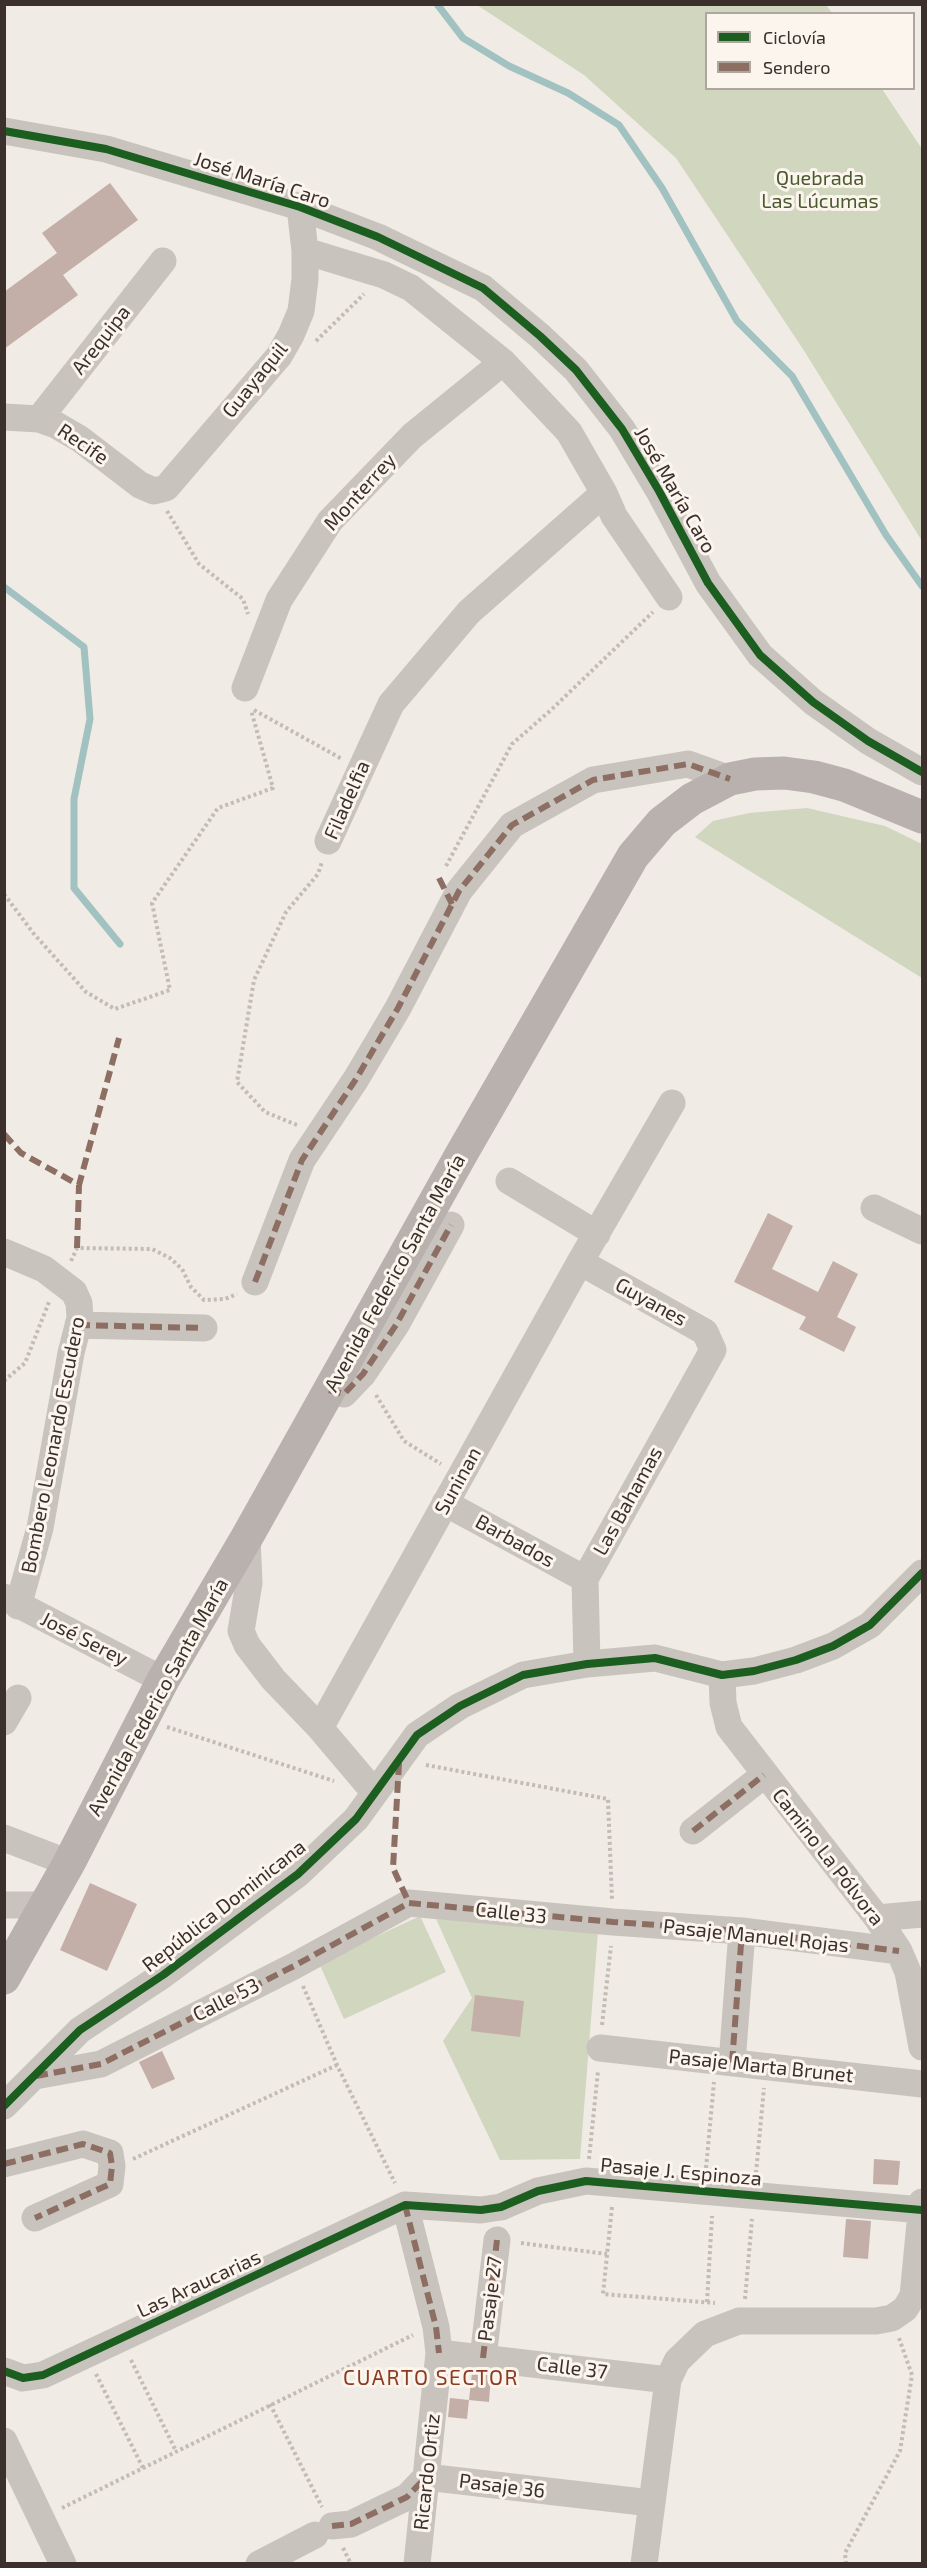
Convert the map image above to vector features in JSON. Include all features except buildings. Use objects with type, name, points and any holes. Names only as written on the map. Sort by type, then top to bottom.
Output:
[{"type":"main road","name":"Avenida Federico Santa María","points":[[4,1978],[69,1863],[163,1680],[247,1537],[462,1152],[633,855],[670,816],[692,799],[730,779],[755,774],[784,773],[814,777],[844,785],[922,817]]},
{"type":"street","name":"José María Caro","points":[[4,131],[106,149],[300,207],[389,242],[483,288],[576,370],[622,429],[659,491],[708,584],[760,655],[813,702],[868,741],[922,772]]},
{"type":"street","name":"Guayaquil","points":[[154,491],[165,488],[279,356],[291,335],[301,311],[305,279],[305,251],[300,207]]},
{"type":"street","points":[[305,251],[384,275],[411,288],[503,362],[569,432],[604,493],[614,516],[669,597]]},
{"type":"street","name":"Arequipa","points":[[39,419],[163,261]]},
{"type":"street","name":"Monterrey","points":[[245,688],[279,600],[330,521],[412,436],[503,362]]},
{"type":"street","name":"Recife","points":[[4,417],[39,419],[56,425],[80,439],[140,485],[154,491]]},
{"type":"street","name":"Filadelfia","points":[[328,841],[391,704],[470,612],[604,493]]},
{"type":"street","points":[[255,1282],[302,1160],[356,1079],[398,1008],[459,891],[512,825],[594,780],[688,764],[730,779]]},
{"type":"street","name":"Suninan","points":[[320,1728],[580,1262],[672,1103]]},
{"type":"street","points":[[509,1181],[597,1234]]},
{"type":"street","points":[[874,1208],[922,1231]]},
{"type":"street","points":[[329,1390],[344,1394],[363,1374],[396,1325],[451,1225]]},
{"type":"street","name":"Bombero Leonardo Escudero","points":[[4,1252],[44,1269],[74,1292],[79,1303],[78,1325],[40,1528],[11,1602]]},
{"type":"street","name":"Guyanes","points":[[580,1262],[705,1332],[712,1350]]},
{"type":"street","points":[[78,1325],[204,1328]]},
{"type":"street","name":"Las Bahamas","points":[[587,1664],[585,1579],[712,1350]]},
{"type":"street","name":"Barbados","points":[[445,1503],[585,1579]]},
{"type":"street","points":[[247,1537],[249,1583],[241,1631],[247,1645],[273,1679],[320,1728],[375,1793]]},
{"type":"street","points":[[722,1675],[754,1671],[796,1660],[833,1646],[870,1625],[922,1573]]},
{"type":"street","name":"José Serey","points":[[11,1602],[163,1680]]},
{"type":"street","name":"República Dominicana","points":[[4,2106],[80,2030],[163,1975],[298,1874],[356,1819],[417,1735],[460,1706],[523,1675],[587,1664],[655,1658],[722,1675]]},
{"type":"street","name":"Camino La Pólvora","points":[[722,1675],[723,1702],[729,1727],[877,1918],[899,1951],[908,1972],[922,2048]]},
{"type":"street","points":[[4,1722],[18,1698]]},
{"type":"street","points":[[693,1831],[764,1775]]},
{"type":"street","points":[[4,1838],[69,1863]]},
{"type":"street","name":"Calle 53","points":[[35,2076],[101,2064],[294,1966],[410,1903]]},
{"type":"street","name":"Calle 33","points":[[410,1903],[613,1922]]},
{"type":"street","points":[[4,1905],[46,1905]]},
{"type":"street","points":[[877,1918],[922,1914]]},
{"type":"street","name":"Pasaje Manuel Rojas","points":[[613,1922],[742,1931],[899,1951]]},
{"type":"street","points":[[724,2062],[742,1931]]},
{"type":"street","name":"Pasaje Marta Brunet","points":[[600,2048],[922,2084]]},
{"type":"street","points":[[4,2164],[83,2144],[110,2153],[112,2166],[110,2184],[35,2218]]},
{"type":"street","name":"Pasaje J. Espinoza","points":[[405,2205],[481,2210],[501,2207],[538,2191],[586,2181],[922,2210]]},
{"type":"street","points":[[644,2564],[668,2379],[677,2361],[687,2348],[705,2334],[739,2321],[876,2321],[892,2318],[906,2309],[913,2296],[922,2202]]},
{"type":"street","name":"Ricardo Ortiz","points":[[405,2205],[436,2327],[440,2354],[417,2564]]},
{"type":"street","name":"Las Araucarias","points":[[4,2371],[23,2378],[43,2375],[405,2205]]},
{"type":"street","name":"Pasaje 27","points":[[483,2358],[497,2240]]},
{"type":"street","name":"Calle 37","points":[[440,2354],[668,2379]]},
{"type":"street","points":[[4,2441],[63,2564]]},
{"type":"street","points":[[258,2564],[323,2530],[351,2524],[407,2497],[426,2477]]},
{"type":"street","name":"Pasaje 36","points":[[426,2477],[651,2503]]},
{"type":"path","points":[[154,491],[199,564],[243,599],[249,620]]},
{"type":"path","points":[[445,868],[512,744],[551,711],[669,597]]},
{"type":"path","points":[[4,894],[34,934],[86,992],[115,1009],[170,990],[152,903],[218,808],[273,788],[251,708],[361,770]]},
{"type":"path","points":[[4,1381],[24,1363],[48,1305],[77,1248],[152,1249],[170,1258],[182,1269],[191,1287],[204,1300],[225,1299],[255,1282]]},
{"type":"path","points":[[363,1374],[404,1442],[461,1476]]},
{"type":"path","points":[[162,1726],[375,1793]]},
{"type":"path","points":[[294,1966],[405,2205]]},
{"type":"path","points":[[707,2302],[709,2191],[724,2062]]},
{"type":"path","points":[[112,2166],[137,2157],[338,2064]]},
{"type":"path","points":[[615,2183],[603,2294],[726,2303]]},
{"type":"path","points":[[497,2240],[607,2254]]},
{"type":"path","points":[[846,2564],[846,2553],[900,2451],[912,2375],[892,2318]]},
{"type":"path","points":[[41,2518],[422,2330],[436,2327]]},
{"type":"path","points":[[128,2353],[176,2451]]},
{"type":"path","points":[[102,2366],[94,2371],[143,2468]]},
{"type":"path","points":[[270,2404],[323,2530],[351,2564]]},
{"type":"green space","name":"Quebrada Las Lúcumas","points":[[477,5],[826,5],[831,12],[705,12],[705,90],[883,90],[922,149],[922,541],[803,349],[676,158],[584,75]]},
{"type":"green space","points":[[807,808],[885,826],[922,844],[922,978],[695,837],[713,821],[749,813]]},
{"type":"green space","points":[[420,1916],[446,1972],[344,2019],[319,1963]]},
{"type":"green space","points":[[436,1919],[598,1931],[580,2159],[500,2160],[443,2041],[472,1998]]},
{"type":"waterway","points":[[437,4],[463,38],[509,66],[568,93],[619,125],[662,188],[737,321],[792,376],[886,535],[922,586]]},
{"type":"waterway","points":[[4,587],[84,647],[90,719],[74,799],[74,888],[120,944]]},
{"type":"marked path","points":[[255,1282],[302,1160],[356,1079],[398,1008],[459,891],[512,825],[593,780],[688,764],[730,779]]},
{"type":"marked path","points":[[439,878],[452,904]]},
{"type":"marked path","points":[[4,1134],[21,1153],[79,1185],[119,1038]]},
{"type":"marked path","points":[[77,1248],[79,1185]]},
{"type":"marked path","points":[[329,1390],[344,1394],[363,1374],[396,1325],[451,1225]]},
{"type":"marked path","points":[[78,1325],[204,1328]]},
{"type":"marked path","points":[[399,1763],[393,1868],[409,1903]]},
{"type":"marked path","points":[[693,1831],[764,1775]]},
{"type":"marked path","points":[[409,1903],[613,1922],[742,1931],[899,1951]]},
{"type":"marked path","points":[[36,2076],[101,2064],[294,1966],[409,1903]]},
{"type":"marked path","points":[[732,2063],[742,1931]]},
{"type":"marked path","points":[[4,2164],[83,2144],[110,2153],[112,2166],[110,2184],[35,2218]]},
{"type":"marked path","points":[[405,2205],[436,2327],[439,2353]]},
{"type":"marked path","points":[[483,2358],[497,2240]]},
{"type":"marked path","points":[[332,2526],[351,2524],[407,2497],[426,2477]]},
{"type":"cycle path","points":[[4,131],[106,149],[300,207],[378,237],[483,288],[576,370],[622,429],[659,491],[708,583],[760,655],[813,702],[868,741],[922,772]]},
{"type":"cycle path","points":[[4,2106],[80,2030],[163,1975],[298,1874],[356,1819],[417,1735],[460,1706],[523,1675],[587,1664],[655,1658],[722,1675],[754,1671],[796,1660],[833,1646],[870,1625],[922,1573]]},
{"type":"cycle path","points":[[4,2371],[23,2378],[43,2375],[405,2205],[481,2210],[501,2207],[538,2191],[586,2181],[922,2210]]},
{"type":"district","name":"CUARTO SECTOR","points":[[431,2378]]}]
